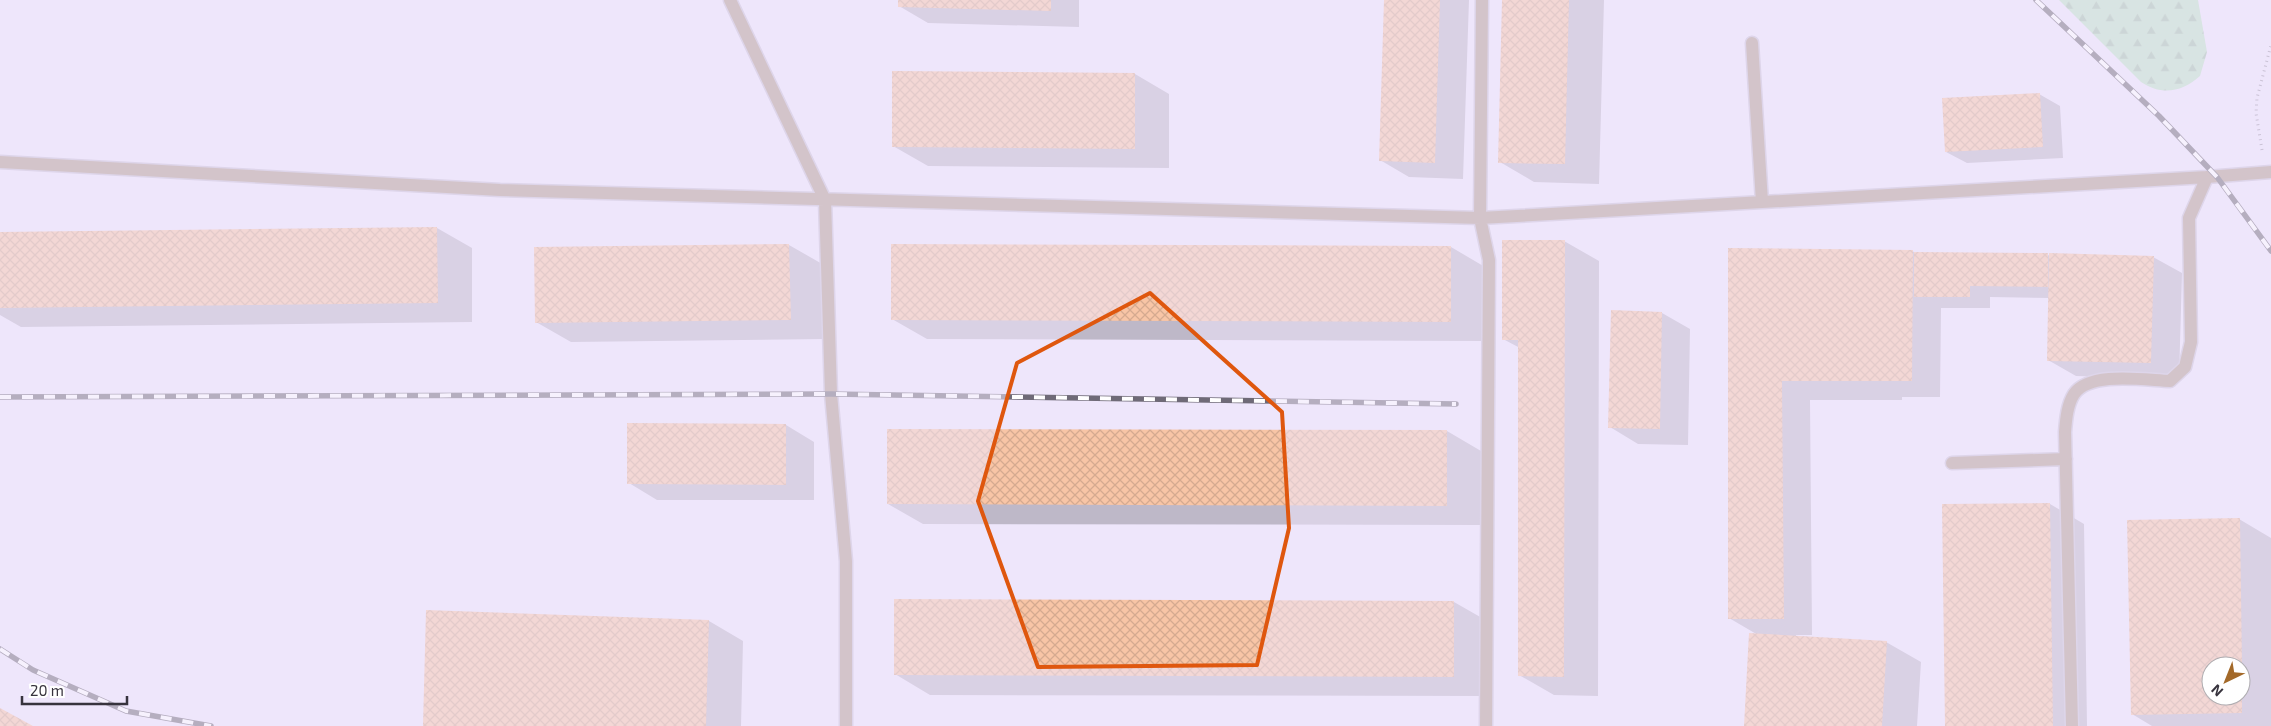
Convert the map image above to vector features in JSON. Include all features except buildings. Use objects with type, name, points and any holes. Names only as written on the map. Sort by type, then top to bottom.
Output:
[{"type":"lane","points":[[730,0],[825,200],[831,394],[846,560],[846,726]]},
{"type":"lane","points":[[1482,0],[1480,218],[1489,260],[1486,726]]},
{"type":"lane","points":[[1752,43],[1762,202]]},
{"type":"lane","points":[[0,162],[500,190],[1480,218],[2269,172]]},
{"type":"lane","points":[[2072,726],[2065,432],[2067,412],[2074,394],[2086,384],[2102,379],[2170,381],[2186,367],[2190,342],[2189,218],[2207,177]]},
{"type":"lane","points":[[1952,463],[2066,459]]},
{"type":"path","points":[[2269,172],[2256,113],[2257,98],[2271,45]]},
{"type":"highlighted area","points":[[1150,293],[1282,412],[1289,528],[1257,665],[1038,667],[978,501],[1017,363]]},
{"type":"green space","points":[[2059,0],[2198,0],[2207,52],[2200,76],[2186,86],[2172,90],[2157,89],[2141,82]]},
{"type":"railway","points":[[2036,0],[2159,116],[2217,177],[2271,251]]},
{"type":"railway","points":[[0,397],[831,394],[1456,404]]},
{"type":"railway","points":[[0,649],[33,670],[126,711],[211,726]]}]
